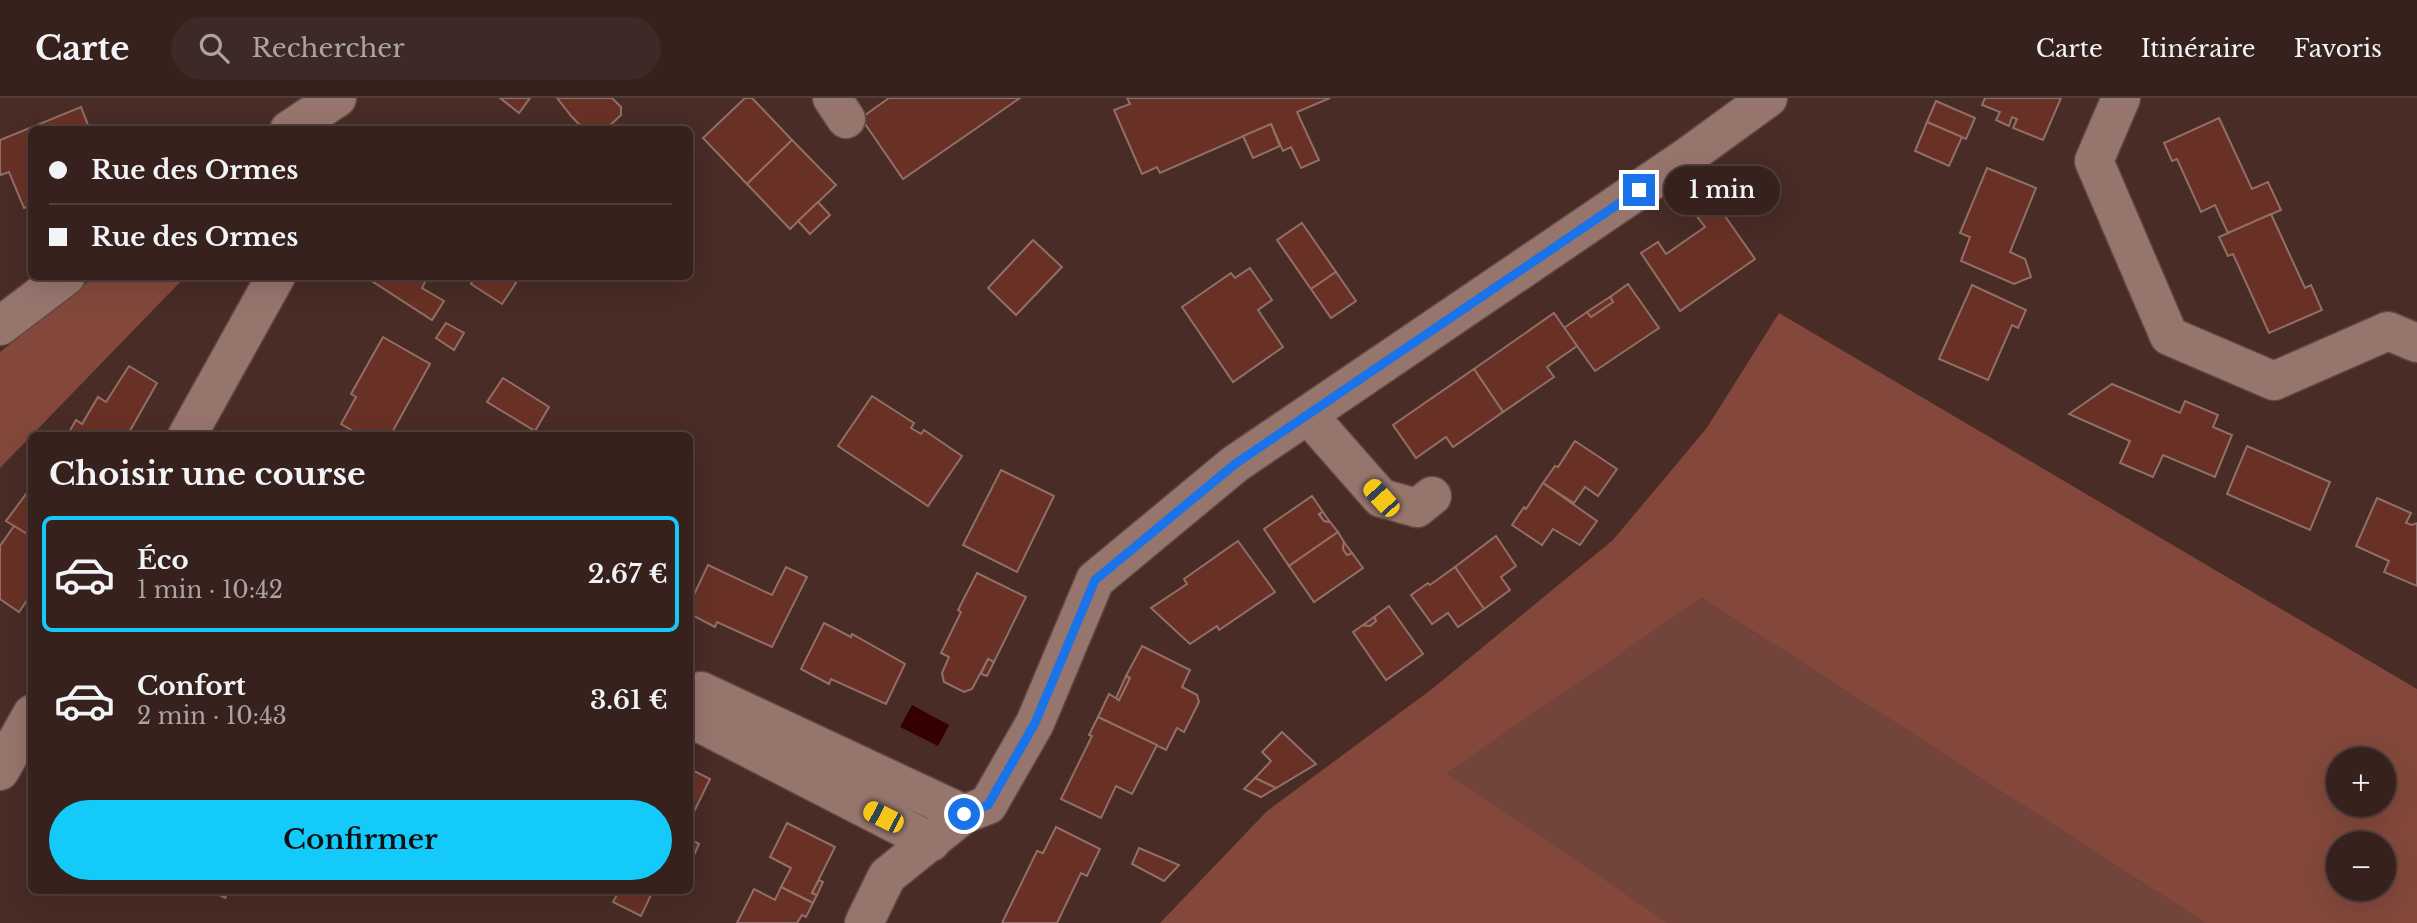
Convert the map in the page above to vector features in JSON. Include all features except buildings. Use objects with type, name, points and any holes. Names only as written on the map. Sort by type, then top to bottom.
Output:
[{"type":"street","points":[[301,126],[337,98]]},
{"type":"street","points":[[864,923],[887,876],[964,814],[988,805],[1035,723],[1095,580],[1235,464],[1684,159],[1768,98]]},
{"type":"street","points":[[2121,98],[2094,161],[2169,336],[2274,381],[2388,331],[2417,343]]},
{"type":"street","points":[[0,326],[61,280]]},
{"type":"street","points":[[189,432],[274,280]]},
{"type":"street","points":[[1308,415],[1381,498],[1417,508],[1432,496]]},
{"type":"street","points":[[693,703],[701,691],[964,814]]},
{"type":"street","points":[[693,720],[931,842]]},
{"type":"street","points":[[0,771],[28,721]]},
{"type":"shaded area","points":[[90,280],[182,280],[35,432],[28,432],[28,439],[0,468],[0,352]]},
{"type":"shaded area","points":[[1779,313],[2417,689],[2417,923],[2205,923],[1702,598],[1446,773],[1669,923],[1160,923],[1267,811],[1432,689],[1613,540],[1706,429]]},
{"type":"shaded area","points":[[1702,598],[2205,923],[1669,923],[1445,773]]},
{"type":"shaded area","points":[[912,705],[949,725],[938,746],[900,727]]},
{"type":"route","points":[[964,814],[988,805],[1035,723],[1095,580],[1235,464],[1639,190]]}]
